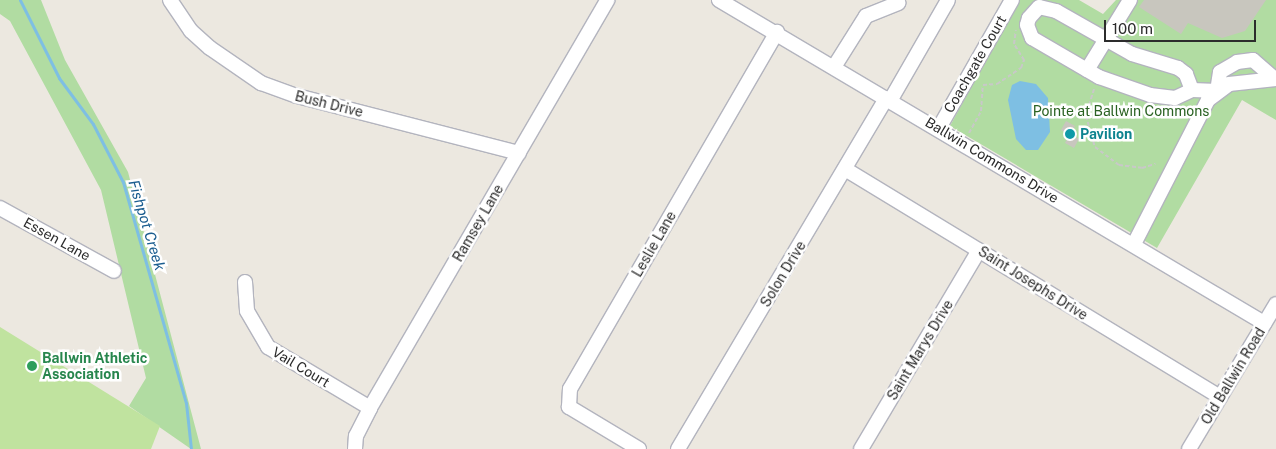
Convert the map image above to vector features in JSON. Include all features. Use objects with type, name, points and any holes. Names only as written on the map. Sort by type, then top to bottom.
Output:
[{"type":"street","name":"Bush Drive","points":[[170,0],[191,31],[210,48],[261,83],[297,96],[519,153]]},
{"type":"street","name":"Ramsey Lane","points":[[355,449],[356,436],[370,408],[607,0]]},
{"type":"street","name":"Ballwin Commons Drive","points":[[719,0],[777,32],[888,100],[939,128],[1264,323]]},
{"type":"street","name":"Solon Drive","points":[[678,449],[948,0]]},
{"type":"street","name":"Coachgate Court","points":[[939,128],[1012,0]]},
{"type":"street","points":[[1087,70],[1130,0]]},
{"type":"street","points":[[834,67],[866,16],[898,3]]},
{"type":"street","points":[[1192,90],[1186,74],[1178,68],[1149,61],[1104,41],[1056,11],[1045,7],[1033,12],[1026,25],[1032,38],[1087,70],[1150,95],[1175,98],[1192,90],[1217,91],[1242,81],[1275,79]]},
{"type":"street","name":"Leslie Lane","points":[[639,449],[569,407],[570,389],[777,32]]},
{"type":"street","points":[[1134,244],[1170,179],[1182,146],[1217,91],[1220,72],[1237,62],[1253,60],[1275,79]]},
{"type":"street","name":"Saint Josephs Drive","points":[[845,169],[1220,397]]},
{"type":"street","name":"Essen Lane","points":[[0,208],[114,271]]},
{"type":"street","name":"Saint Marys Drive","points":[[861,449],[980,250]]},
{"type":"street","name":"Vail Court","points":[[245,282],[247,311],[268,347],[370,408]]},
{"type":"street","name":"Old Ballwin Road","points":[[1189,449],[1276,304]]},
{"type":"path","points":[[969,133],[981,111],[983,85],[996,84],[1021,68],[1024,60],[1014,44],[1017,23]]},
{"type":"path","points":[[1094,90],[1086,116],[1095,147],[1119,165],[1142,168],[1155,164]]},
{"type":"green space","points":[[0,0],[41,0],[65,60],[128,172],[201,449],[191,449],[129,406],[146,378],[101,190],[10,21],[0,14]]},
{"type":"green space","name":"Pointe at Ballwin Commons","points":[[1018,0],[1079,0],[1103,14],[1116,0],[1276,0],[1276,120],[1242,100],[1157,248],[950,126]]},
{"type":"green space","name":"Ballwin Athletic Association","points":[[0,327],[160,426],[151,449],[0,449]]},
{"type":"water","points":[[1020,81],[1036,84],[1048,98],[1050,132],[1038,150],[1026,150],[1016,139],[1008,100],[1012,85]]},
{"type":"building","points":[[1144,0],[1266,0],[1245,31],[1222,38],[1188,23],[1181,34],[1139,7]]},
{"type":"building","name":"Pavilion","points":[[1066,121],[1075,126],[1071,134],[1079,139],[1074,148],[1065,143],[1069,135],[1061,130]]},
{"type":"waterway","name":"Fishpot Creek","points":[[20,0],[59,78],[93,124],[123,182],[186,403],[191,449]]},
{"type":"place","name":"Pavilion","points":[[1070,134]]},
{"type":"place","name":"Ballwin Athletic Association","points":[[32,366]]}]
